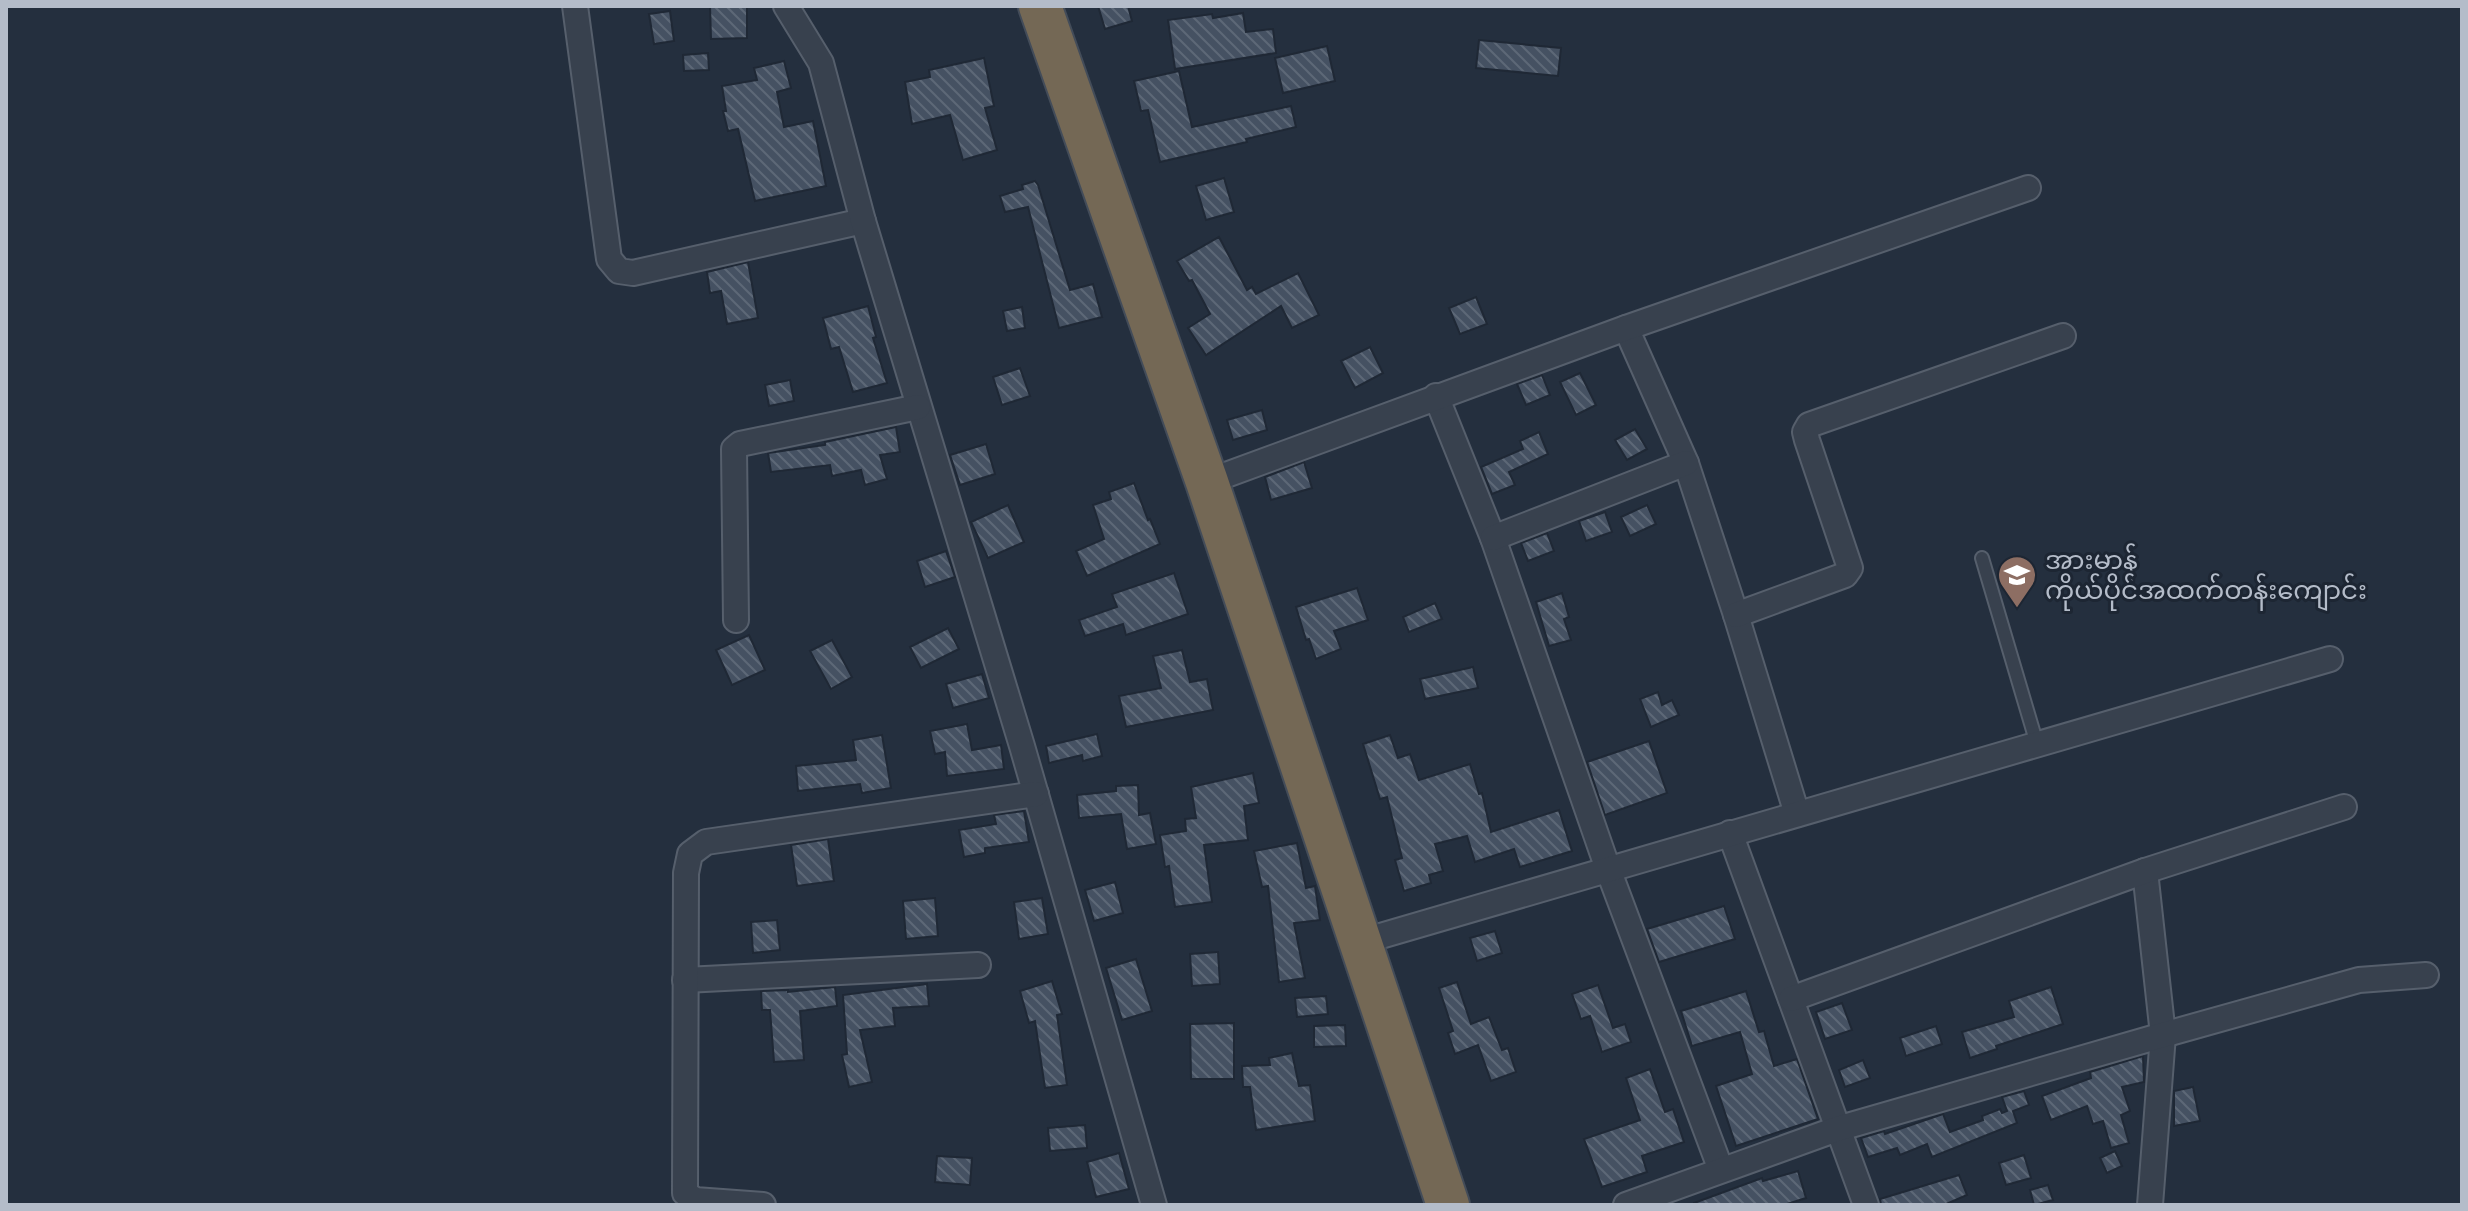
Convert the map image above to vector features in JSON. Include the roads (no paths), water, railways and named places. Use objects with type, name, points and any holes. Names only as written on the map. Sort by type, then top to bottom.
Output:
[{"type":"highway","points":[[1040,6],[1207,482],[1448,1205]]},
{"type":"street","points":[[575,6],[609,259],[619,271],[633,273],[863,221]]},
{"type":"street","points":[[786,6],[821,63],[863,221],[1036,794],[1154,1205]]},
{"type":"street","points":[[1207,482],[1436,396],[2028,188]]},
{"type":"street","points":[[1626,328],[1686,463],[1797,814]]},
{"type":"street","points":[[1736,615],[1845,575],[1850,568],[1807,440],[1805,432],[1809,425],[2063,336]]},
{"type":"street","points":[[1436,396],[1493,538],[1608,869],[1721,1170]]},
{"type":"street","points":[[736,620],[734,449],[740,444],[918,407]]},
{"type":"street","points":[[1493,538],[1686,463]]},
{"type":"street","points":[[1360,942],[2330,659]]},
{"type":"street","points":[[763,1205],[684,1199],[686,873],[690,854],[706,842],[1036,794]]},
{"type":"street","points":[[1791,999],[2145,871],[2344,807]]},
{"type":"street","points":[[1730,833],[1866,1205]]},
{"type":"street","points":[[2145,871],[2163,1035],[2150,1205]]},
{"type":"street","points":[[685,980],[978,965]]},
{"type":"street","points":[[1626,1205],[1676,1197],[1721,1170],[1837,1129],[2163,1035],[2359,980],[2426,975]]},
{"type":"lane","points":[[1982,558],[2037,744]]},
{"type":"place","name":"အားမာန် ကိုယ်ပိုင်အထက်တန်းကျောင်း","points":[[2017,609]]}]
